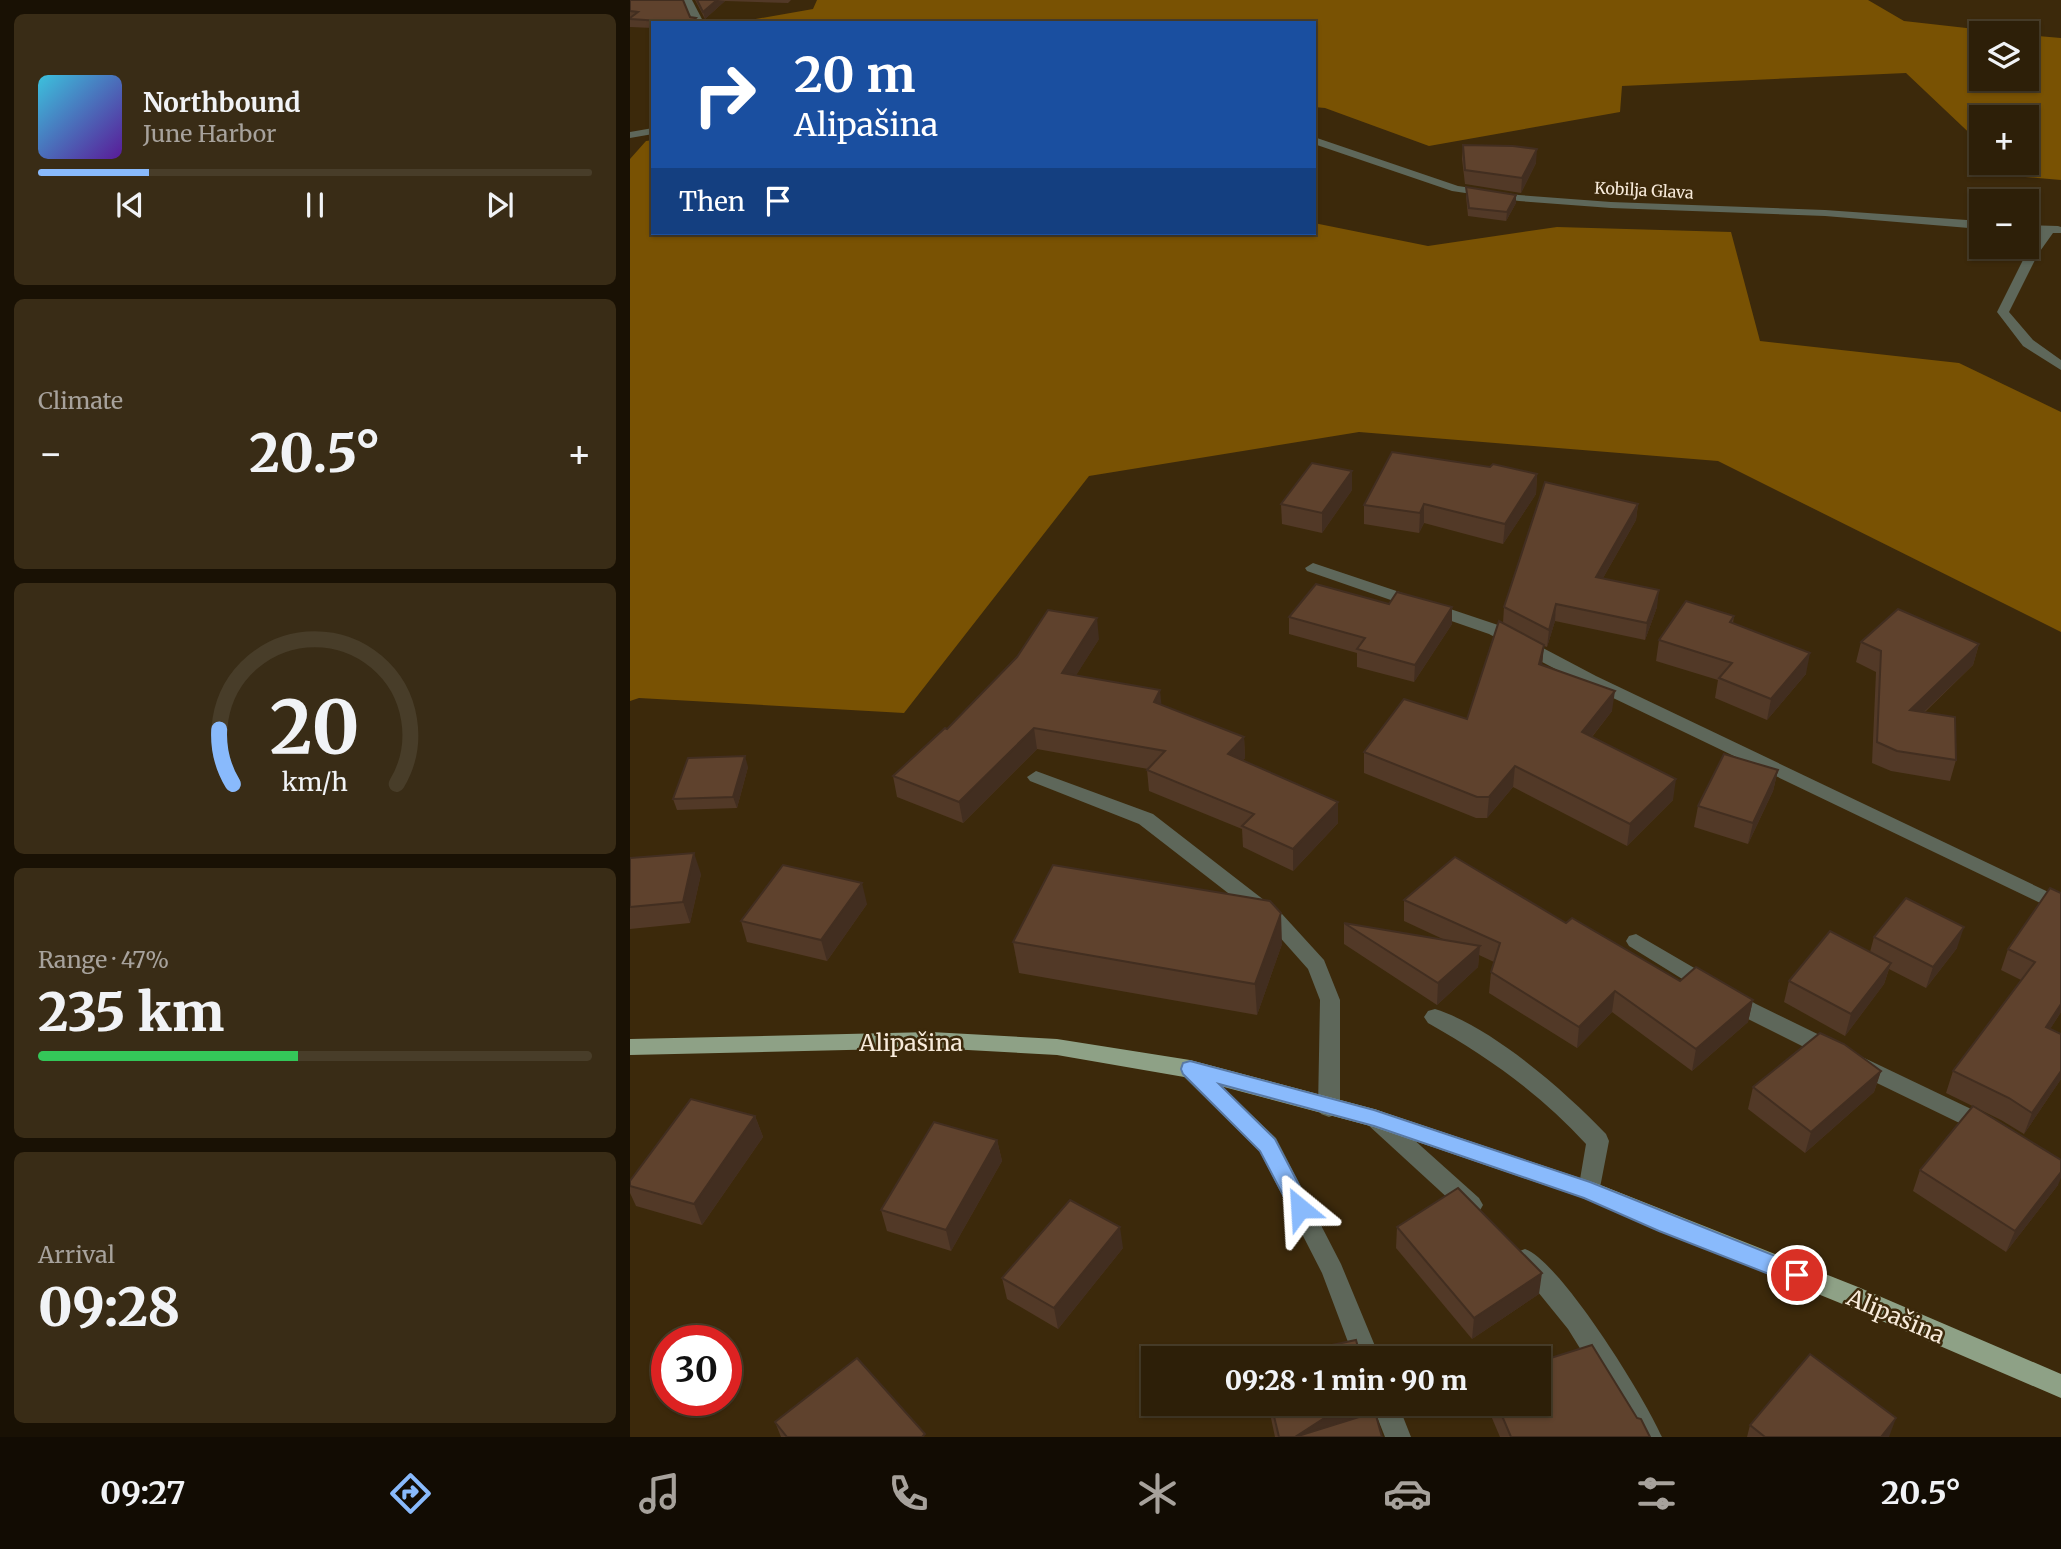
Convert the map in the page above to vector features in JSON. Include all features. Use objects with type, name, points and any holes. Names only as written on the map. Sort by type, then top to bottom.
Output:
[{"type":"main road","name":"Alipašina","points":[[630,1047],[931,1040],[1057,1047],[1190,1069],[1374,1118],[1590,1191],[2061,1386]]},
{"type":"street","points":[[687,0],[698,21]]},
{"type":"street","points":[[630,135],[651,131]]},
{"type":"street","name":"Kobilja Glava","points":[[1316,141],[1456,189],[1519,198],[1611,205],[1825,213],[1969,224]]},
{"type":"street","points":[[2055,230],[2032,254],[2003,312],[2028,343],[2061,366]]},
{"type":"street","points":[[1313,568],[1495,630],[1590,680],[2061,906]]},
{"type":"street","points":[[1035,777],[1146,820],[1275,919],[1317,965],[1329,1000],[1329,1108]]},
{"type":"street","points":[[1636,941],[1749,1010],[2003,1136]]},
{"type":"street","points":[[1434,1017],[1486,1044],[1571,1110],[1598,1141],[1590,1191]]},
{"type":"street","points":[[1190,1069],[1268,1145],[1333,1271],[1362,1346]]},
{"type":"street","name":"Alipašina","points":[[1374,1118],[1489,1223]]},
{"type":"street","points":[[1507,1241],[1551,1285],[1615,1379],[1649,1437]]},
{"type":"street","points":[[1390,1416],[1398,1437]]},
{"type":"shaded area","points":[[817,0],[1868,0],[1904,21],[1969,28],[1969,91],[2039,91],[2039,36],[2061,38],[2061,180],[2013,175],[2039,175],[2039,105],[1969,105],[1969,133],[1906,73],[1622,86],[1620,112],[1429,146],[1325,108],[1316,107],[1316,21],[750,20],[813,9]]},
{"type":"shaded area","points":[[651,140],[651,235],[1316,235],[1316,223],[1428,246],[1557,227],[1731,232],[1760,341],[1959,363],[2061,412],[2061,632],[1718,461],[1359,432],[1089,476],[904,713],[639,698],[630,701],[630,159],[646,141]]},
{"type":"building","points":[[630,0],[683,0],[690,17],[696,18],[693,21],[630,19],[638,12],[630,11]]},
{"type":"building","points":[[697,0],[717,0],[703,12]]},
{"type":"building","points":[[1463,145],[1537,149],[1522,178],[1465,170]]},
{"type":"building","points":[[1466,187],[1516,195],[1507,212],[1469,208]]},
{"type":"building","points":[[1392,452],[1490,467],[1493,464],[1537,474],[1505,524],[1424,504],[1420,513],[1364,505]]},
{"type":"building","points":[[1312,463],[1352,471],[1322,513],[1281,504]]},
{"type":"building","points":[[1545,482],[1638,504],[1596,577],[1659,590],[1647,623],[1556,604],[1549,630],[1504,607]]},
{"type":"building","points":[[1316,584],[1389,604],[1397,592],[1452,607],[1415,665],[1357,649],[1365,638],[1289,617]]},
{"type":"building","points":[[1686,601],[1734,616],[1730,622],[1810,653],[1771,699],[1719,678],[1732,663],[1659,640]]},
{"type":"building","points":[[1898,609],[1979,644],[1910,710],[1955,717],[1956,760],[1897,751],[1877,742],[1881,651],[1861,642]]},
{"type":"building","points":[[1048,610],[1097,618],[1062,673],[1160,690],[1154,702],[1244,737],[1228,754],[1338,802],[1293,849],[1242,826],[1254,814],[1147,770],[1165,751],[1034,728],[959,802],[893,776],[947,729],[1017,657]]},
{"type":"building","points":[[1499,621],[1544,645],[1539,664],[1615,691],[1582,732],[1676,779],[1630,824],[1515,766],[1489,797],[1477,797],[1364,752],[1404,699],[1467,719]]},
{"type":"building","points":[[1724,754],[1778,770],[1753,823],[1698,806]]},
{"type":"building","points":[[745,756],[733,797],[673,799],[688,758]]},
{"type":"building","points":[[694,853],[683,902],[630,907],[630,858]]},
{"type":"building","points":[[1455,857],[1566,923],[1572,918],[1680,981],[1696,967],[1753,1000],[1696,1049],[1615,991],[1579,1027],[1491,972],[1500,943],[1404,900]]},
{"type":"building","points":[[783,865],[862,883],[821,940],[741,921]]},
{"type":"building","points":[[1053,865],[1270,901],[1281,913],[1255,984],[1013,942]]},
{"type":"building","points":[[2050,888],[2061,893],[2061,1004],[2046,1027],[2061,1034],[2061,1071],[2032,1113],[2009,1098],[1953,1071],[2035,962],[2008,949]]},
{"type":"building","points":[[1906,898],[1964,927],[1933,967],[1874,937]]},
{"type":"building","points":[[1344,923],[1480,946],[1438,983]]},
{"type":"building","points":[[1830,931],[1891,963],[1851,1014],[1789,981]]},
{"type":"building","points":[[1820,1033],[1844,1044],[1881,1071],[1811,1132],[1753,1087]]},
{"type":"building","points":[[691,1099],[755,1116],[694,1204],[630,1186],[630,1181]]},
{"type":"building","points":[[1973,1106],[2061,1160],[2061,1172],[2015,1231],[1920,1170]]},
{"type":"building","points":[[934,1122],[997,1140],[946,1230],[881,1210]]},
{"type":"building","points":[[1458,1188],[1542,1273],[1474,1318],[1397,1227]]},
{"type":"building","points":[[1070,1200],[1120,1227],[1054,1308],[1002,1278]]},
{"type":"building","points":[[1356,1340],[1358,1346],[1327,1346]]},
{"type":"building","points":[[1592,1345],[1650,1437],[1511,1437],[1502,1416],[1551,1416],[1551,1358]]},
{"type":"building","points":[[1810,1354],[1896,1418],[1881,1437],[1765,1437],[1750,1425]]},
{"type":"building","points":[[857,1358],[925,1434],[922,1437],[787,1437],[775,1422]]},
{"type":"building","points":[[1274,1416],[1327,1416],[1295,1437],[1279,1437]]},
{"type":"building","points":[[1362,1416],[1376,1416],[1382,1437],[1295,1437]]},
{"type":"route","points":[[1300,1208],[1268,1145],[1190,1069],[1374,1118],[1590,1191],[1797,1275]]}]
